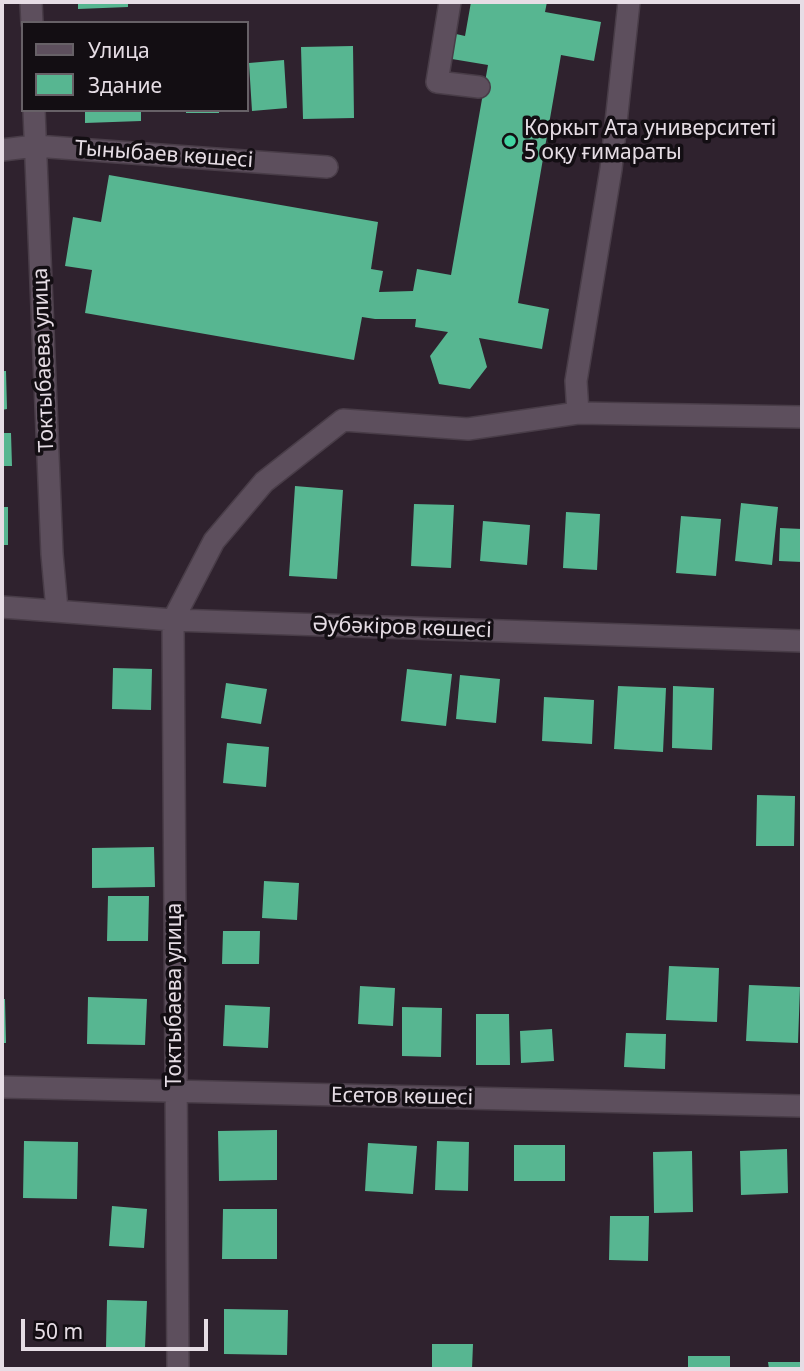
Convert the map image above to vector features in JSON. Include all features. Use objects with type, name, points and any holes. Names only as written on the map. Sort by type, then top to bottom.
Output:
[{"type":"street","points":[[31,2],[32,21]]},
{"type":"street","points":[[450,2],[437,82],[479,87]]},
{"type":"street","points":[[578,413],[576,381],[611,169],[629,2]]},
{"type":"street","name":"Токтыбаева улица","points":[[34,112],[52,554],[57,611]]},
{"type":"street","name":"Тыныбаев көшесі","points":[[2,150],[35,146],[327,167]]},
{"type":"street","points":[[173,620],[214,541],[264,482],[343,420],[468,429],[578,413],[802,417]]},
{"type":"street","name":"Әубәкіров көшесі","points":[[2,607],[173,620],[802,641]]},
{"type":"street","name":"Токтыбаева улица","points":[[173,620],[178,1369]]},
{"type":"street","name":"Есетов көшесі","points":[[2,1087],[802,1106]]},
{"type":"building","points":[[78,2],[128,2],[128,7],[78,9]]},
{"type":"building","points":[[471,2],[547,2],[545,12],[601,22],[594,61],[561,55],[518,303],[549,309],[542,349],[479,338],[487,367],[470,389],[439,384],[430,356],[448,332],[415,327],[416,319],[362,317],[354,360],[85,313],[92,270],[65,266],[73,217],[101,222],[109,175],[378,222],[371,269],[383,271],[379,292],[413,291],[417,269],[451,275],[488,65],[452,59],[456,34],[465,36]]},
{"type":"building","points":[[353,46],[354,118],[303,119],[301,47]]},
{"type":"building","points":[[284,60],[287,108],[252,111],[249,63]]},
{"type":"building","points":[[85,112],[141,112],[141,121],[85,123]]},
{"type":"building","points":[[186,112],[219,112],[219,113]]},
{"type":"building","points":[[2,371],[6,371],[7,409],[2,410]]},
{"type":"building","points":[[2,433],[11,433],[12,466],[2,466]]},
{"type":"building","points":[[295,486],[343,490],[337,579],[289,576]]},
{"type":"building","points":[[741,503],[778,507],[772,565],[735,561]]},
{"type":"building","points":[[414,504],[454,505],[451,568],[411,566]]},
{"type":"building","points":[[2,507],[8,507],[8,545],[2,545]]},
{"type":"building","points":[[566,512],[600,514],[597,570],[563,568]]},
{"type":"building","points":[[681,516],[721,519],[716,576],[676,573]]},
{"type":"building","points":[[483,521],[530,525],[527,565],[480,561]]},
{"type":"building","points":[[780,528],[802,529],[802,562],[779,561]]},
{"type":"building","points":[[113,668],[152,669],[151,710],[112,709]]},
{"type":"building","points":[[407,669],[452,674],[446,726],[401,721]]},
{"type":"building","points":[[460,675],[500,679],[496,723],[456,719]]},
{"type":"building","points":[[226,683],[267,689],[261,724],[221,718]]},
{"type":"building","points":[[618,686],[666,688],[663,752],[614,749]]},
{"type":"building","points":[[673,686],[714,688],[712,750],[672,748]]},
{"type":"building","points":[[544,697],[594,700],[592,744],[542,741]]},
{"type":"building","points":[[227,743],[269,747],[266,787],[223,783]]},
{"type":"building","points":[[757,795],[795,796],[794,846],[756,846]]},
{"type":"building","points":[[154,847],[155,887],[92,888],[92,848]]},
{"type":"building","points":[[264,881],[299,883],[297,920],[262,918]]},
{"type":"building","points":[[108,896],[149,896],[148,941],[107,941]]},
{"type":"building","points":[[223,931],[260,931],[259,964],[222,964]]},
{"type":"building","points":[[669,966],[719,968],[717,1022],[666,1020]]},
{"type":"building","points":[[749,985],[800,987],[798,1043],[746,1041]]},
{"type":"building","points":[[360,986],[395,988],[393,1026],[358,1024]]},
{"type":"building","points":[[88,997],[147,999],[145,1045],[87,1044]]},
{"type":"building","points":[[2,999],[5,999],[6,1043],[2,1043]]},
{"type":"building","points":[[225,1005],[270,1007],[268,1048],[223,1046]]},
{"type":"building","points":[[402,1007],[442,1008],[441,1057],[402,1056]]},
{"type":"building","points":[[476,1014],[509,1014],[510,1065],[476,1065]]},
{"type":"building","points":[[552,1029],[554,1061],[521,1063],[520,1031]]},
{"type":"building","points":[[626,1033],[666,1034],[665,1069],[624,1067]]},
{"type":"building","points":[[277,1130],[277,1180],[219,1181],[218,1131]]},
{"type":"building","points":[[24,1141],[78,1142],[77,1199],[23,1198]]},
{"type":"building","points":[[437,1141],[469,1142],[468,1191],[435,1190]]},
{"type":"building","points":[[368,1143],[417,1146],[413,1194],[365,1191]]},
{"type":"building","points":[[514,1145],[565,1145],[565,1181],[514,1181]]},
{"type":"building","points":[[787,1149],[788,1193],[741,1195],[740,1151]]},
{"type":"building","points":[[692,1151],[693,1212],[654,1213],[653,1152]]},
{"type":"building","points":[[112,1206],[147,1209],[144,1248],[109,1246]]},
{"type":"building","points":[[223,1209],[277,1209],[277,1259],[222,1259]]},
{"type":"building","points":[[610,1216],[649,1216],[648,1261],[609,1260]]},
{"type":"building","points":[[107,1300],[147,1301],[145,1348],[106,1347]]},
{"type":"building","points":[[224,1309],[288,1310],[287,1355],[224,1354]]},
{"type":"building","points":[[432,1344],[473,1344],[472,1369],[432,1369]]},
{"type":"building","points":[[688,1356],[730,1356],[730,1369],[688,1369]]},
{"type":"building","points":[[768,1362],[802,1362],[802,1369],[769,1369]]},
{"type":"place","name":"Коркыт Ата университеті 5 оқу ғимараты","points":[[510,141]]}]
